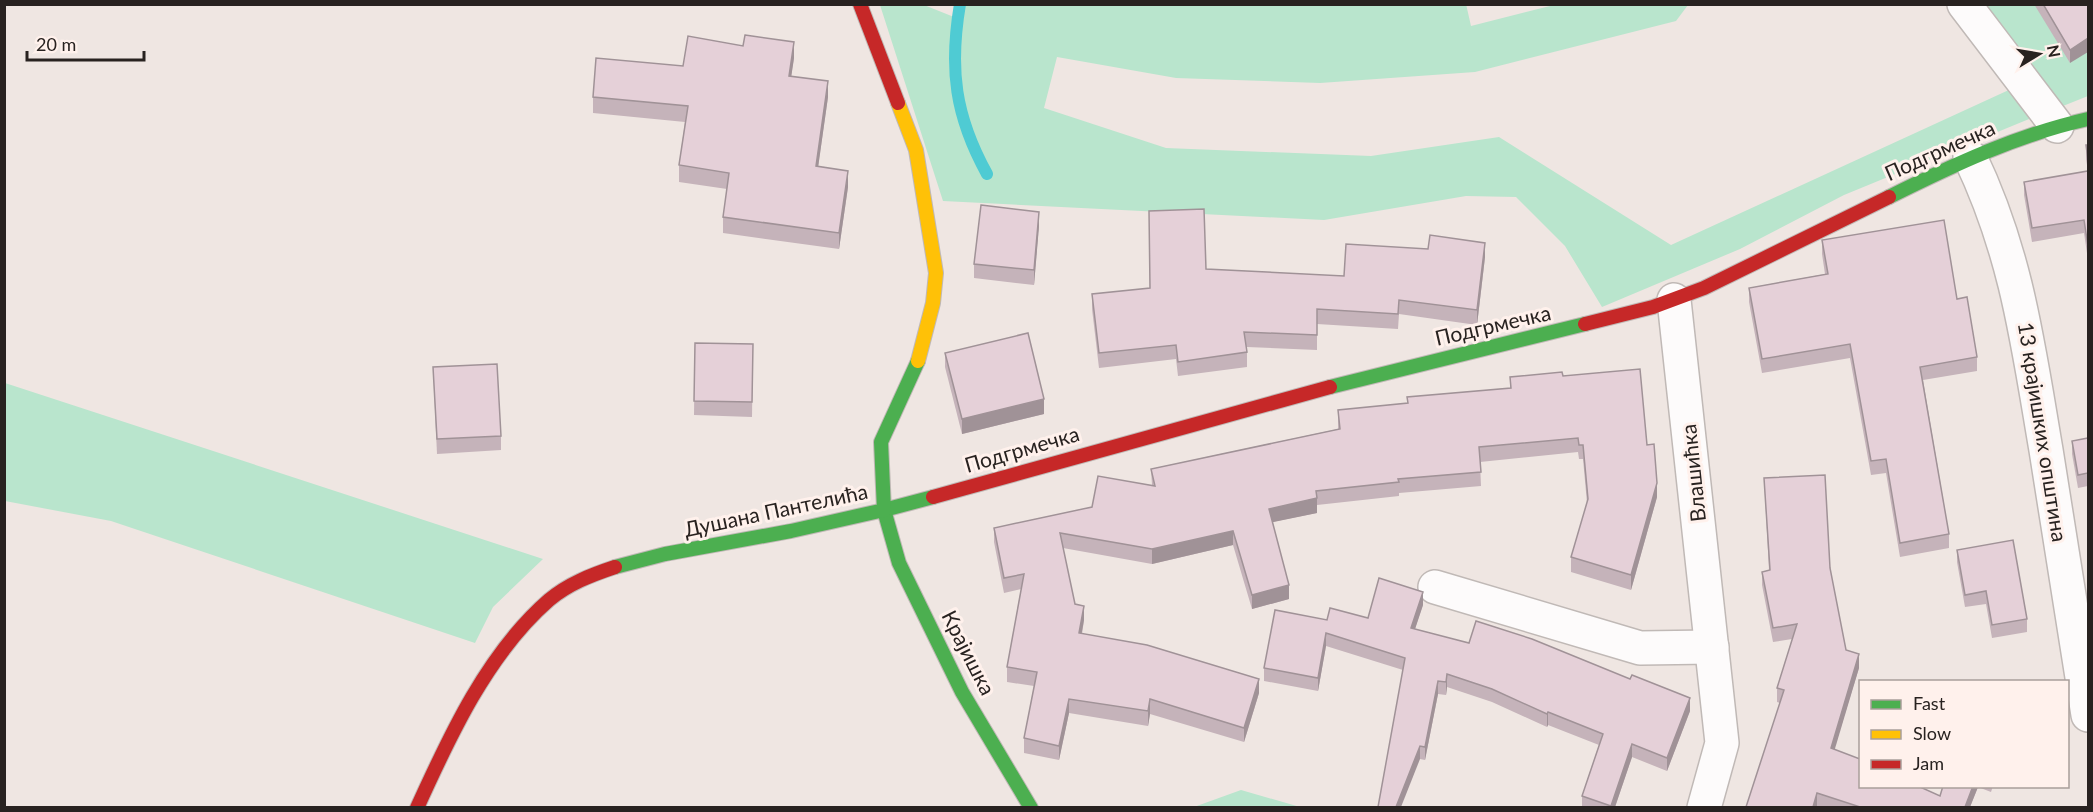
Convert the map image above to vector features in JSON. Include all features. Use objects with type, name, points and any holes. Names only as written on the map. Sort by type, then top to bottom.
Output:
[{"type":"street","name":"Душана Пантелића","points":[[417,807],[444,746],[489,672],[536,612],[573,584],[619,566],[884,510],[881,442],[918,361],[933,303],[936,273],[916,150],[860,4]]},
{"type":"street","points":[[1964,4],[2057,126]]},
{"type":"street","name":"Подгрмечка","points":[[884,510],[1365,376],[1568,329],[1674,300],[1704,288],[1970,157],[2057,126],[2088,120]]},
{"type":"street","name":"13 крајишких општина","points":[[1970,157],[1989,197],[2008,252],[2025,320],[2088,715]]},
{"type":"street","name":"Влашићка","points":[[1674,300],[1722,743],[1704,807]]},
{"type":"street","name":"Крајишка","points":[[884,510],[899,562],[962,692],[1031,807]]},
{"type":"street","points":[[1435,587],[1640,648],[1712,647]]},
{"type":"green space","points":[[959,4],[1466,4],[1471,26],[1554,5],[1688,5],[1676,21],[1475,72],[1320,83],[1176,78],[1057,57],[1044,108],[1166,148],[1371,156],[1499,137],[1671,245],[2011,89],[2034,117],[1844,195],[1740,249],[1602,307],[1565,246],[1516,197],[1466,196],[1324,220],[943,201],[880,5],[924,5],[954,17]]},
{"type":"green space","points":[[1984,5],[2088,5],[2088,96],[2058,108]]},
{"type":"green space","points":[[4,383],[543,559],[493,607],[475,643],[111,521],[5,501]]},
{"type":"green space","points":[[1241,790],[1300,807],[1194,807]]},
{"type":"building","points":[[2043,4],[2088,4],[2088,38],[2070,50]]},
{"type":"building","points":[[745,35],[794,42],[789,76],[828,81],[816,166],[848,171],[839,233],[723,217],[729,173],[679,165],[688,106],[593,97],[596,58],[683,66],[688,36],[743,46]]},
{"type":"building","points":[[2088,171],[2088,246],[2084,220],[2032,228],[2024,182]]},
{"type":"building","points":[[981,205],[1039,212],[1034,270],[974,264]]},
{"type":"building","points":[[1204,209],[1206,269],[1344,276],[1346,244],[1428,249],[1430,235],[1485,243],[1477,310],[1399,300],[1398,314],[1317,309],[1317,335],[1244,332],[1247,352],[1178,362],[1176,345],[1099,353],[1092,294],[1150,288],[1149,211]]},
{"type":"building","points":[[1944,220],[1957,299],[1967,297],[1977,357],[1920,367],[1949,534],[1900,543],[1886,459],[1871,461],[1850,344],[1762,359],[1749,288],[1828,274],[1822,240]]},
{"type":"building","points":[[1028,333],[1044,399],[962,419],[945,353]]},
{"type":"building","points":[[695,343],[753,344],[752,402],[694,401]]},
{"type":"building","points":[[497,364],[501,436],[437,439],[433,367]]},
{"type":"building","points":[[1640,369],[1647,445],[1654,444],[1657,483],[1631,575],[1571,557],[1588,499],[1583,445],[1579,445],[1578,438],[1479,447],[1481,472],[1398,479],[1399,482],[1316,491],[1317,498],[1269,509],[1289,585],[1252,595],[1233,531],[1152,549],[1060,533],[1075,604],[1084,606],[1079,633],[1147,645],[1259,679],[1244,728],[1150,699],[1148,711],[1069,699],[1059,746],[1024,738],[1037,672],[1007,667],[1024,574],[1004,578],[994,528],[1092,507],[1098,476],[1155,486],[1151,469],[1340,429],[1338,410],[1408,403],[1407,397],[1511,388],[1510,377],[1562,372],[1563,376]]},
{"type":"building","points":[[2088,438],[2088,473],[2078,475],[2072,441]]},
{"type":"building","points":[[1825,475],[1830,568],[1846,650],[1859,654],[1831,748],[1859,759],[1859,788],[1922,788],[1940,796],[1942,788],[1972,788],[1965,807],[1860,807],[1817,793],[1813,807],[1746,807],[1784,690],[1777,688],[1797,624],[1773,628],[1762,572],[1770,570],[1764,478]]},
{"type":"building","points":[[2013,540],[2027,619],[1992,625],[1986,591],[1965,595],[1957,550]]},
{"type":"building","points":[[1379,578],[1423,592],[1411,628],[1469,643],[1476,621],[1532,639],[1630,679],[1632,675],[1690,698],[1667,758],[1632,744],[1611,806],[1582,796],[1603,734],[1548,712],[1547,714],[1492,689],[1447,674],[1446,682],[1438,681],[1425,747],[1420,746],[1396,807],[1378,807],[1405,658],[1326,633],[1318,678],[1264,668],[1275,610],[1327,620],[1330,608],[1368,618]]},
{"type":"waterway","points":[[960,4],[955,50],[957,92],[968,132],[987,174]]},
{"type":"traffic: fast","points":[[1889,197],[2011,142],[2088,119]]},
{"type":"traffic: fast","points":[[1330,387],[1585,324]]},
{"type":"traffic: fast","points":[[615,567],[665,554],[791,531],[884,510],[881,442],[918,361]]},
{"type":"traffic: fast","points":[[933,497],[884,510],[899,563],[962,692],[1031,808]]},
{"type":"traffic: slow","points":[[898,103],[916,150],[936,273],[933,303],[918,361]]},
{"type":"traffic: jam","points":[[860,4],[898,103]]},
{"type":"traffic: jam","points":[[1585,324],[1653,307],[1704,288],[1889,197]]},
{"type":"traffic: jam","points":[[933,497],[1330,387]]},
{"type":"traffic: jam","points":[[417,808],[472,696],[507,645],[527,621],[556,594],[580,580],[615,567]]}]
